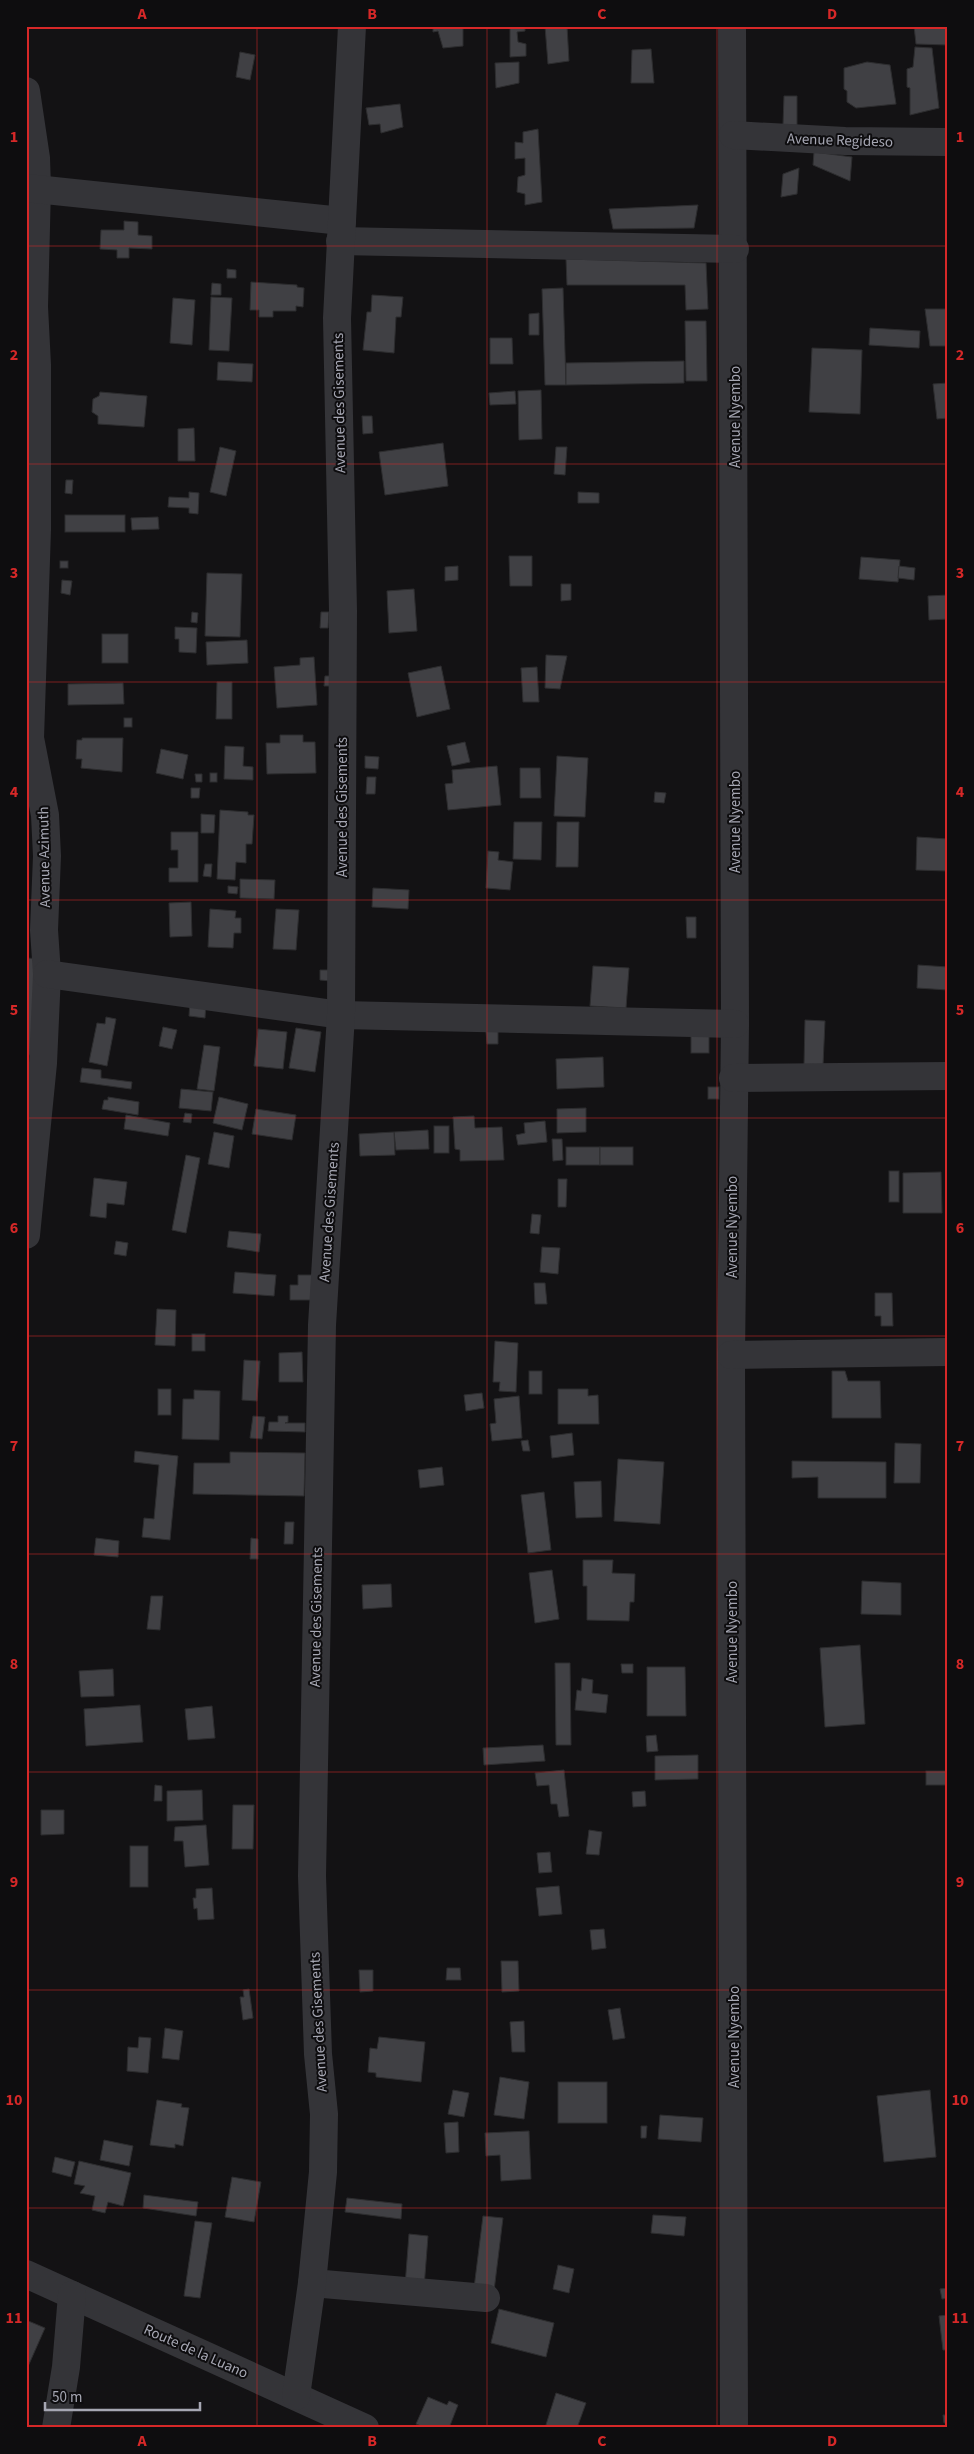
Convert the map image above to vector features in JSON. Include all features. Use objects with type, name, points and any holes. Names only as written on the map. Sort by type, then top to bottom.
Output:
[{"type":"street","name":"Avenue des Gisements","points":[[296,2396],[312,2283],[324,2162],[324,2114],[318,2054],[312,1876],[322,1334],[342,1015],[343,611],[337,328],[352,26]]},
{"type":"street","name":"Avenue Nyembo","points":[[732,26],[735,1024],[731,1355],[734,2428]]},
{"type":"street","name":"Avenue Azimuth","points":[[26,91],[36,158],[32,187],[38,410],[37,540],[30,738],[45,815],[47,856],[35,931],[47,974],[43,1064],[26,1236]]},
{"type":"street","name":"Avenue Regideso","points":[[732,135],[845,142],[948,142]]},
{"type":"street","points":[[32,187],[341,231],[734,249]]},
{"type":"street","points":[[47,974],[342,1015],[735,1024]]},
{"type":"street","points":[[733,1078],[948,1076]]},
{"type":"street","points":[[731,1355],[948,1352]]},
{"type":"street","name":"Route de la Luano","points":[[26,2274],[296,2396],[331,2420],[365,2428]]},
{"type":"street","points":[[312,2283],[486,2298]]},
{"type":"street","points":[[56,2428],[66,2367],[72,2295]]},
{"type":"building","points":[[433,26],[463,26],[463,46],[443,48],[438,31],[433,32]]},
{"type":"building","points":[[510,26],[525,26],[525,31],[517,32],[518,42],[526,44],[526,56],[510,57]]},
{"type":"building","points":[[545,26],[567,26],[569,61],[548,64]]},
{"type":"building","points":[[914,26],[948,26],[948,45],[916,44]]},
{"type":"building","points":[[915,47],[932,48],[939,108],[910,115],[910,88],[907,87],[907,69],[913,67]]},
{"type":"building","points":[[651,49],[654,83],[631,83],[632,50]]},
{"type":"building","points":[[240,52],[255,55],[250,80],[236,77]]},
{"type":"building","points":[[519,62],[519,83],[496,88],[495,63]]},
{"type":"building","points":[[867,62],[890,65],[896,104],[856,108],[847,102],[847,91],[844,89],[844,68]]},
{"type":"building","points":[[784,96],[797,96],[797,125],[783,125]]},
{"type":"building","points":[[400,104],[403,127],[381,133],[380,124],[369,125],[366,108]]},
{"type":"building","points":[[538,129],[542,202],[525,205],[525,194],[517,192],[518,177],[525,175],[525,158],[515,159],[515,142],[523,143],[523,132]]},
{"type":"building","points":[[814,152],[852,157],[850,181],[813,165]]},
{"type":"building","points":[[799,168],[797,194],[781,197],[783,174]]},
{"type":"building","points":[[698,205],[694,228],[613,229],[609,209]]},
{"type":"building","points":[[124,221],[138,222],[138,235],[152,236],[152,249],[129,248],[129,258],[117,258],[117,250],[100,249],[101,230],[124,230]]},
{"type":"building","points":[[566,259],[706,263],[708,309],[686,310],[685,285],[567,285]]},
{"type":"building","points":[[227,269],[236,270],[236,278],[227,278]]},
{"type":"building","points":[[251,282],[297,285],[297,287],[304,288],[303,307],[296,306],[296,311],[273,311],[273,317],[259,317],[259,310],[250,310]]},
{"type":"building","points":[[212,283],[221,284],[221,295],[211,295]]},
{"type":"building","points":[[563,288],[566,385],[545,385],[542,289]]},
{"type":"building","points":[[372,295],[403,297],[401,317],[396,317],[394,353],[363,350],[367,312],[371,312]]},
{"type":"building","points":[[211,297],[232,298],[229,351],[209,350]]},
{"type":"building","points":[[173,298],[195,300],[192,345],[170,343]]},
{"type":"building","points":[[925,309],[948,309],[948,346],[930,346]]},
{"type":"building","points":[[539,313],[539,335],[529,335],[529,314]]},
{"type":"building","points":[[685,321],[706,321],[707,381],[686,381]]},
{"type":"building","points":[[870,328],[920,331],[919,348],[869,345]]},
{"type":"building","points":[[490,338],[512,338],[513,364],[490,364]]},
{"type":"building","points":[[812,348],[862,350],[860,414],[809,412]]},
{"type":"building","points":[[684,361],[684,383],[566,385],[566,363]]},
{"type":"building","points":[[218,362],[253,364],[252,382],[217,380]]},
{"type":"building","points":[[948,383],[948,418],[937,419],[933,384]]},
{"type":"building","points":[[541,390],[542,439],[519,440],[518,391]]},
{"type":"building","points":[[515,391],[516,404],[490,405],[489,393]]},
{"type":"building","points":[[100,392],[147,396],[144,427],[98,424],[98,416],[92,412],[93,399],[99,396]]},
{"type":"building","points":[[362,416],[372,416],[373,433],[363,434]]},
{"type":"building","points":[[194,428],[195,461],[178,461],[178,429]]},
{"type":"building","points":[[443,443],[448,486],[385,495],[379,452]]},
{"type":"building","points":[[220,447],[236,451],[226,496],[210,492]]},
{"type":"building","points":[[556,447],[567,447],[565,475],[554,474]]},
{"type":"building","points":[[66,480],[73,480],[72,494],[65,493]]},
{"type":"building","points":[[189,492],[199,493],[198,514],[189,513],[189,508],[168,507],[169,497],[189,498]]},
{"type":"building","points":[[578,492],[599,493],[599,503],[578,503]]},
{"type":"building","points":[[65,515],[125,515],[125,532],[65,532]]},
{"type":"building","points":[[158,517],[159,529],[132,530],[131,518]]},
{"type":"building","points":[[509,556],[532,556],[532,586],[510,586]]},
{"type":"building","points":[[861,557],[900,560],[898,582],[859,579]]},
{"type":"building","points":[[60,561],[68,561],[68,568],[60,568]]},
{"type":"building","points":[[458,566],[458,580],[445,581],[445,567]]},
{"type":"building","points":[[899,566],[915,568],[914,580],[898,578]]},
{"type":"building","points":[[207,573],[242,574],[240,637],[205,636]]},
{"type":"building","points":[[62,580],[72,581],[70,595],[61,593]]},
{"type":"building","points":[[561,584],[571,584],[571,600],[561,601]]},
{"type":"building","points":[[414,589],[417,631],[389,633],[387,591]]},
{"type":"building","points":[[948,595],[948,619],[929,620],[928,596]]},
{"type":"building","points":[[192,612],[198,613],[197,623],[191,622]]},
{"type":"building","points":[[321,612],[329,612],[328,628],[320,628]]},
{"type":"building","points":[[175,627],[197,628],[196,653],[179,652],[179,639],[175,639]]},
{"type":"building","points":[[102,634],[128,634],[128,663],[102,663]]},
{"type":"building","points":[[247,640],[248,663],[207,665],[206,642]]},
{"type":"building","points":[[546,655],[567,656],[560,689],[545,688]]},
{"type":"building","points":[[314,657],[317,705],[277,708],[274,667],[300,665],[300,658]]},
{"type":"building","points":[[441,666],[450,709],[417,717],[408,673]]},
{"type":"building","points":[[537,667],[539,702],[523,702],[521,668]]},
{"type":"building","points":[[325,676],[335,676],[334,686],[324,686]]},
{"type":"building","points":[[217,682],[232,682],[232,719],[216,719]]},
{"type":"building","points":[[123,683],[124,704],[68,705],[68,684]]},
{"type":"building","points":[[124,718],[132,718],[132,727],[124,727]]},
{"type":"building","points":[[280,735],[303,735],[303,742],[315,742],[316,773],[267,774],[266,743],[280,743]]},
{"type":"building","points":[[82,738],[123,738],[122,772],[81,768],[82,759],[76,759],[77,740],[82,740]]},
{"type":"building","points":[[465,742],[470,762],[452,766],[447,746]]},
{"type":"building","points":[[225,746],[244,747],[243,766],[253,767],[253,780],[224,779]]},
{"type":"building","points":[[161,749],[188,755],[183,779],[156,773]]},
{"type":"building","points":[[365,756],[379,757],[378,769],[365,768]]},
{"type":"building","points":[[557,756],[588,758],[585,817],[554,816]]},
{"type":"building","points":[[497,766],[501,805],[448,810],[445,784],[453,783],[452,770]]},
{"type":"building","points":[[520,768],[540,768],[541,798],[520,798]]},
{"type":"building","points":[[210,773],[217,773],[217,782],[210,782]]},
{"type":"building","points":[[195,774],[202,774],[202,782],[196,782]]},
{"type":"building","points":[[367,777],[376,777],[375,794],[366,794]]},
{"type":"building","points":[[191,788],[200,788],[199,798],[191,798]]},
{"type":"building","points":[[655,792],[666,793],[664,803],[654,802]]},
{"type":"building","points":[[220,810],[248,812],[248,815],[254,815],[252,844],[246,844],[246,863],[236,862],[235,880],[217,879]]},
{"type":"building","points":[[201,814],[215,815],[214,833],[201,833]]},
{"type":"building","points":[[514,822],[542,822],[541,860],[513,859]]},
{"type":"building","points":[[557,822],[579,822],[578,867],[556,867]]},
{"type":"building","points":[[171,832],[198,832],[198,882],[169,882],[169,868],[178,868],[178,850],[171,850]]},
{"type":"building","points":[[917,837],[948,839],[948,871],[916,870]]},
{"type":"building","points":[[488,851],[499,852],[498,860],[513,862],[510,890],[486,888]]},
{"type":"building","points":[[205,864],[212,864],[211,877],[203,876]]},
{"type":"building","points":[[240,879],[275,880],[274,899],[240,898]]},
{"type":"building","points":[[228,886],[238,887],[237,894],[228,893]]},
{"type":"building","points":[[373,888],[409,890],[408,909],[372,907]]},
{"type":"building","points":[[191,902],[192,936],[170,937],[169,903]]},
{"type":"building","points":[[210,909],[236,911],[235,918],[241,918],[241,933],[234,933],[233,948],[208,947]]},
{"type":"building","points":[[276,909],[299,910],[296,950],[273,949]]},
{"type":"building","points":[[686,917],[696,917],[696,938],[687,938]]},
{"type":"building","points":[[27,958],[41,959],[40,1055],[27,1055]]},
{"type":"building","points":[[918,965],[948,967],[948,990],[917,988]]},
{"type":"building","points":[[593,966],[629,968],[626,1008],[590,1006]]},
{"type":"building","points":[[320,970],[332,970],[331,981],[320,980]]},
{"type":"building","points":[[190,1001],[206,1002],[205,1018],[189,1016]]},
{"type":"building","points":[[106,1017],[116,1019],[107,1066],[89,1062],[97,1023],[105,1024]]},
{"type":"building","points":[[805,1020],[825,1021],[823,1065],[804,1065]]},
{"type":"building","points":[[163,1027],[177,1030],[172,1049],[159,1046]]},
{"type":"building","points":[[296,1028],[321,1032],[315,1072],[289,1068]]},
{"type":"building","points":[[258,1029],[287,1032],[283,1069],[254,1066]]},
{"type":"building","points":[[498,1030],[498,1044],[487,1044],[486,1031]]},
{"type":"building","points":[[691,1035],[709,1035],[709,1053],[691,1053]]},
{"type":"building","points":[[204,1045],[220,1047],[214,1091],[197,1089]]},
{"type":"building","points":[[603,1057],[604,1087],[557,1089],[556,1059]]},
{"type":"building","points":[[82,1068],[101,1070],[101,1078],[132,1082],[131,1089],[80,1082]]},
{"type":"building","points":[[708,1087],[719,1087],[719,1099],[708,1099]]},
{"type":"building","points":[[181,1089],[213,1092],[211,1111],[179,1108]]},
{"type":"building","points":[[108,1097],[139,1102],[138,1115],[102,1109],[104,1100],[108,1100]]},
{"type":"building","points":[[219,1097],[248,1104],[242,1130],[213,1123]]},
{"type":"building","points":[[586,1108],[586,1132],[557,1133],[557,1109]]},
{"type":"building","points":[[256,1109],[296,1115],[292,1140],[252,1134]]},
{"type":"building","points":[[185,1113],[192,1114],[191,1123],[183,1122]]},
{"type":"building","points":[[126,1115],[170,1123],[168,1136],[124,1129]]},
{"type":"building","points":[[474,1116],[475,1128],[502,1127],[504,1160],[460,1161],[460,1150],[455,1149],[453,1117]]},
{"type":"building","points":[[545,1121],[547,1142],[518,1145],[516,1135],[525,1133],[524,1123]]},
{"type":"building","points":[[434,1126],[449,1126],[449,1153],[434,1153]]},
{"type":"building","points":[[428,1130],[429,1149],[396,1150],[394,1132]]},
{"type":"building","points":[[214,1132],[234,1136],[229,1168],[208,1164]]},
{"type":"building","points":[[394,1132],[395,1155],[360,1156],[359,1134]]},
{"type":"building","points":[[552,1139],[562,1139],[563,1160],[553,1161]]},
{"type":"building","points":[[566,1147],[600,1147],[600,1165],[566,1165]]},
{"type":"building","points":[[600,1147],[633,1147],[633,1165],[600,1165]]},
{"type":"building","points":[[186,1155],[200,1158],[186,1233],[172,1230]]},
{"type":"building","points":[[889,1171],[899,1171],[899,1202],[889,1202]]},
{"type":"building","points":[[941,1172],[942,1213],[903,1213],[903,1173]]},
{"type":"building","points":[[94,1178],[127,1182],[124,1205],[107,1203],[106,1218],[90,1216]]},
{"type":"building","points":[[558,1179],[567,1179],[566,1207],[558,1207]]},
{"type":"building","points":[[532,1214],[541,1215],[539,1234],[530,1233]]},
{"type":"building","points":[[229,1231],[261,1234],[259,1252],[227,1247]]},
{"type":"building","points":[[116,1241],[128,1243],[126,1256],[114,1254]]},
{"type":"building","points":[[542,1247],[560,1248],[558,1274],[540,1272]]},
{"type":"building","points":[[235,1272],[276,1275],[274,1296],[233,1293]]},
{"type":"building","points":[[298,1275],[313,1275],[313,1300],[290,1300],[290,1285],[298,1285]]},
{"type":"building","points":[[534,1283],[545,1283],[547,1304],[535,1304]]},
{"type":"building","points":[[875,1293],[892,1293],[893,1326],[881,1326],[881,1316],[875,1316]]},
{"type":"building","points":[[157,1309],[176,1310],[175,1346],[155,1345]]},
{"type":"building","points":[[192,1334],[205,1334],[205,1351],[192,1351]]},
{"type":"building","points":[[495,1341],[518,1343],[516,1392],[499,1391],[500,1382],[493,1382]]},
{"type":"building","points":[[302,1352],[303,1382],[279,1382],[279,1353]]},
{"type":"building","points":[[244,1360],[260,1361],[257,1401],[242,1400]]},
{"type":"building","points":[[529,1371],[542,1371],[542,1394],[529,1394]]},
{"type":"building","points":[[832,1371],[845,1371],[848,1381],[880,1381],[881,1418],[832,1418]]},
{"type":"building","points":[[158,1389],[171,1389],[171,1415],[158,1415]]},
{"type":"building","points":[[558,1389],[588,1389],[588,1396],[598,1395],[599,1424],[558,1424]]},
{"type":"building","points":[[194,1390],[220,1391],[219,1440],[182,1439],[183,1399],[194,1399]]},
{"type":"building","points":[[482,1393],[484,1408],[466,1411],[464,1395]]},
{"type":"building","points":[[519,1396],[522,1438],[492,1441],[490,1424],[496,1423],[494,1399]]},
{"type":"building","points":[[253,1416],[265,1417],[262,1439],[250,1438]]},
{"type":"building","points":[[278,1416],[288,1416],[288,1422],[285,1423],[305,1423],[305,1432],[268,1431],[269,1422],[278,1422]]},
{"type":"building","points":[[572,1433],[574,1455],[552,1458],[550,1436]]},
{"type":"building","points":[[528,1440],[530,1451],[523,1451],[521,1441]]},
{"type":"building","points":[[895,1443],[921,1444],[920,1483],[894,1483]]},
{"type":"building","points":[[135,1451],[178,1456],[170,1540],[142,1537],[144,1518],[154,1519],[159,1465],[134,1462]]},
{"type":"building","points":[[230,1452],[305,1453],[304,1496],[193,1494],[194,1463],[230,1463]]},
{"type":"building","points":[[618,1459],[664,1462],[660,1524],[614,1521]]},
{"type":"building","points":[[792,1461],[886,1462],[886,1498],[818,1498],[818,1477],[792,1478]]},
{"type":"building","points":[[442,1467],[444,1485],[420,1488],[418,1470]]},
{"type":"building","points":[[601,1481],[602,1517],[576,1518],[574,1482]]},
{"type":"building","points":[[544,1492],[551,1550],[528,1553],[521,1495]]},
{"type":"building","points":[[285,1522],[294,1522],[293,1544],[284,1544]]},
{"type":"building","points":[[96,1538],[119,1541],[118,1557],[94,1555]]},
{"type":"building","points":[[251,1538],[258,1539],[258,1559],[250,1559]]},
{"type":"building","points":[[583,1560],[613,1560],[612,1573],[635,1574],[634,1602],[630,1602],[629,1621],[587,1620],[587,1586],[583,1586]]},
{"type":"building","points":[[552,1570],[559,1619],[535,1623],[529,1573]]},
{"type":"building","points":[[862,1581],[901,1583],[901,1615],[861,1614]]},
{"type":"building","points":[[391,1584],[392,1607],[363,1609],[362,1585]]},
{"type":"building","points":[[151,1596],[163,1596],[160,1630],[147,1629]]},
{"type":"building","points":[[860,1645],[865,1724],[825,1727],[820,1648]]},
{"type":"building","points":[[555,1663],[570,1663],[571,1745],[556,1745]]},
{"type":"building","points":[[621,1664],[633,1664],[633,1673],[622,1673]]},
{"type":"building","points":[[647,1667],[685,1667],[686,1716],[647,1716]]},
{"type":"building","points":[[113,1669],[114,1696],[81,1697],[79,1671]]},
{"type":"building","points":[[582,1678],[593,1680],[592,1693],[608,1695],[606,1713],[575,1710],[577,1690],[581,1691]]},
{"type":"building","points":[[140,1705],[143,1742],[86,1746],[84,1709]]},
{"type":"building","points":[[212,1706],[215,1738],[188,1740],[185,1709]]},
{"type":"building","points":[[656,1735],[658,1751],[647,1752],[646,1736]]},
{"type":"building","points":[[543,1745],[545,1761],[484,1765],[483,1748]]},
{"type":"building","points":[[698,1755],[698,1779],[655,1780],[655,1756]]},
{"type":"building","points":[[564,1770],[569,1816],[559,1817],[557,1804],[551,1804],[549,1785],[537,1786],[535,1773]]},
{"type":"building","points":[[926,1771],[946,1771],[946,1785],[926,1785]]},
{"type":"building","points":[[155,1785],[162,1786],[162,1801],[154,1801]]},
{"type":"building","points":[[202,1790],[203,1820],[167,1821],[167,1791]]},
{"type":"building","points":[[645,1791],[646,1806],[633,1807],[632,1792]]},
{"type":"building","points":[[233,1805],[254,1805],[253,1849],[232,1849]]},
{"type":"building","points":[[41,1810],[64,1810],[64,1834],[41,1835]]},
{"type":"building","points":[[206,1825],[209,1865],[185,1867],[183,1841],[174,1841],[175,1827]]},
{"type":"building","points":[[589,1830],[602,1832],[599,1855],[586,1854]]},
{"type":"building","points":[[130,1846],[148,1846],[148,1887],[130,1887]]},
{"type":"building","points":[[550,1852],[552,1872],[539,1873],[537,1853]]},
{"type":"building","points":[[559,1886],[562,1914],[539,1916],[536,1888]]},
{"type":"building","points":[[212,1888],[214,1919],[198,1920],[197,1908],[194,1909],[193,1898],[196,1898],[196,1889]]},
{"type":"building","points":[[604,1929],[606,1948],[592,1950],[590,1930]]},
{"type":"building","points":[[501,1961],[518,1961],[519,1991],[502,1992]]},
{"type":"building","points":[[447,1968],[460,1968],[461,1980],[446,1980]]},
{"type":"building","points":[[359,1970],[373,1970],[373,1991],[360,1992]]},
{"type":"building","points":[[249,1989],[253,2018],[243,2020],[240,1997],[244,1997],[243,1990]]},
{"type":"building","points":[[620,2008],[625,2038],[613,2040],[608,2010]]},
{"type":"building","points":[[524,2021],[525,2052],[512,2052],[510,2022]]},
{"type":"building","points":[[165,2028],[183,2031],[179,2060],[162,2058]]},
{"type":"building","points":[[139,2037],[151,2038],[148,2073],[127,2071],[128,2047],[138,2048]]},
{"type":"building","points":[[379,2037],[425,2042],[421,2082],[376,2077],[376,2073],[368,2072],[370,2048],[377,2049]]},
{"type":"building","points":[[500,2077],[529,2082],[524,2119],[494,2115]]},
{"type":"building","points":[[558,2082],[607,2082],[607,2123],[558,2123]]},
{"type":"building","points":[[453,2090],[469,2093],[464,2117],[448,2114]]},
{"type":"building","points":[[930,2090],[936,2157],[884,2162],[877,2096]]},
{"type":"building","points":[[157,2100],[182,2104],[181,2107],[189,2108],[183,2146],[175,2144],[175,2148],[150,2145]]},
{"type":"building","points":[[660,2115],[703,2118],[701,2142],[658,2139]]},
{"type":"building","points":[[458,2122],[459,2152],[446,2153],[444,2123]]},
{"type":"building","points":[[641,2126],[647,2126],[646,2138],[641,2138]]},
{"type":"building","points":[[529,2131],[531,2179],[501,2181],[500,2155],[486,2156],[485,2133]]},
{"type":"building","points":[[104,2140],[133,2146],[129,2166],[100,2160]]},
{"type":"building","points":[[55,2157],[75,2162],[71,2177],[52,2172]]},
{"type":"building","points":[[79,2161],[131,2173],[123,2206],[108,2202],[105,2213],[92,2210],[95,2196],[80,2193],[85,2186],[74,2184]]},
{"type":"building","points":[[232,2177],[261,2182],[254,2222],[225,2217]]},
{"type":"building","points":[[144,2195],[198,2202],[196,2216],[143,2208]]},
{"type":"building","points":[[347,2198],[402,2204],[401,2219],[345,2212]]},
{"type":"building","points":[[653,2215],[686,2217],[684,2236],[651,2233]]},
{"type":"building","points":[[483,2216],[503,2218],[494,2291],[474,2288]]},
{"type":"building","points":[[195,2221],[212,2223],[200,2298],[184,2296]]},
{"type":"building","points":[[409,2234],[428,2236],[424,2288],[405,2286]]},
{"type":"building","points":[[558,2265],[574,2269],[569,2293],[553,2289]]},
{"type":"building","points":[[948,2288],[948,2298],[942,2299],[940,2289]]},
{"type":"building","points":[[499,2309],[554,2323],[546,2357],[491,2343]]},
{"type":"building","points":[[948,2315],[948,2350],[943,2350],[939,2316]]},
{"type":"building","points":[[26,2320],[45,2328],[26,2371]]},
{"type":"building","points":[[556,2393],[586,2403],[577,2428],[545,2428]]},
{"type":"building","points":[[428,2397],[447,2405],[449,2401],[458,2405],[449,2428],[426,2428],[416,2424]]},
{"type":"building","points":[[943,2415],[948,2415],[948,2423],[944,2423]]}]
